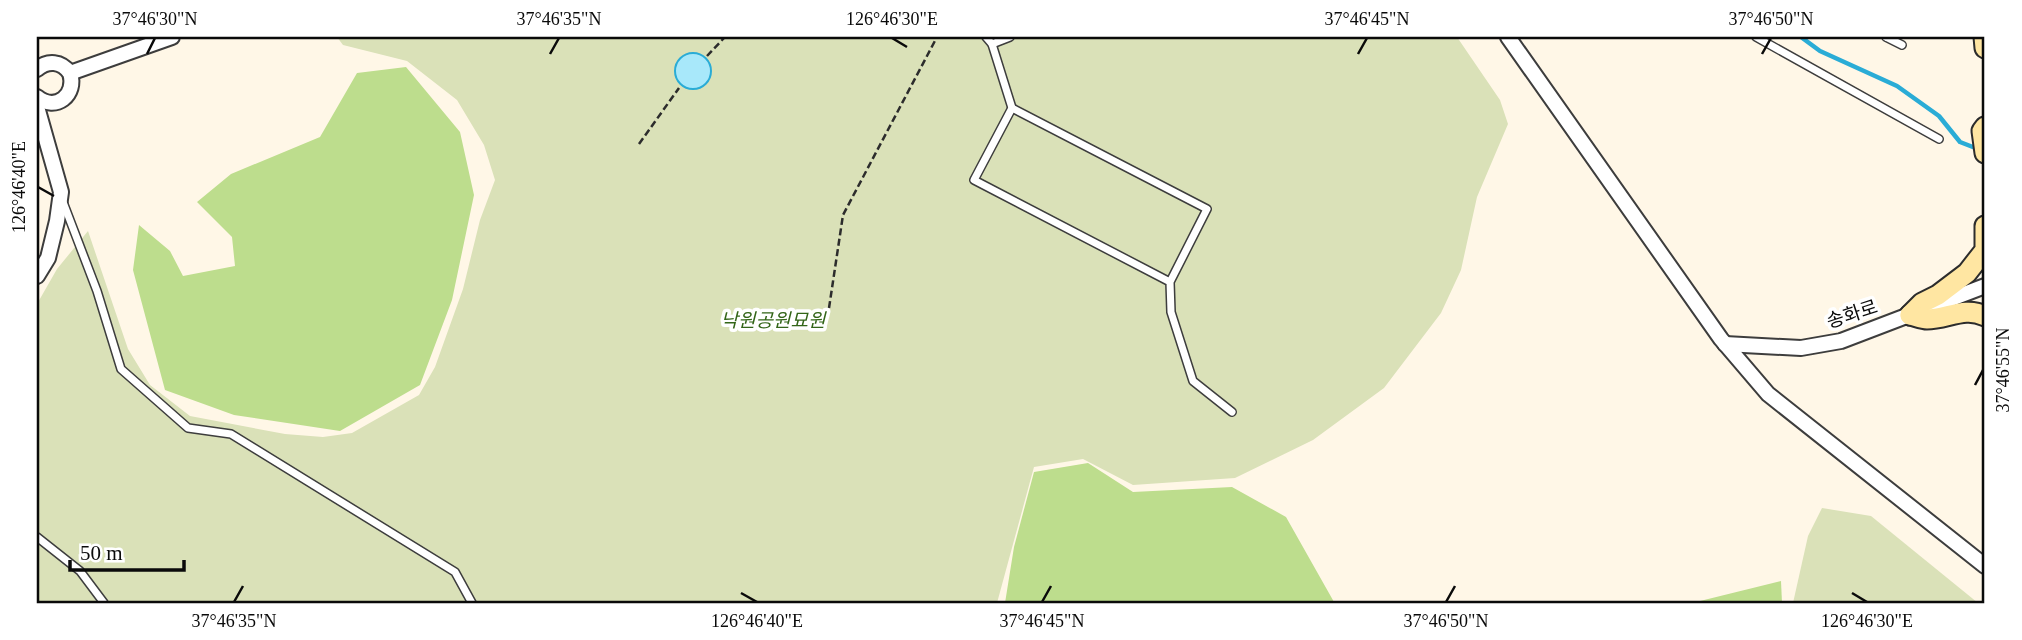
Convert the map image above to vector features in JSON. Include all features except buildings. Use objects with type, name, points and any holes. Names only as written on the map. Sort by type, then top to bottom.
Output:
[{"type":"main road","points":[[1984,37],[1985,48]]},
{"type":"main road","points":[[1985,127],[1982,131],[1985,153]]},
{"type":"main road","points":[[1910,315],[1922,303],[1938,295],[1967,273],[1985,250],[1985,226]]},
{"type":"main road","points":[[1910,315],[1928,319],[1958,312],[1980,313],[1985,316]]},
{"type":"street","points":[[70,73],[172,37]]},
{"type":"street","points":[[1508,37],[1725,344],[1768,394],[1985,566]]},
{"type":"street","points":[[37,69],[54,62],[63,66],[70,73],[72,87],[65,99],[52,104],[37,97]]},
{"type":"street","points":[[37,107],[61,192],[48,258],[37,276]]},
{"type":"street","name":"송화로","points":[[1725,344],[1801,348],[1841,341],[1985,286]]},
{"type":"lane","points":[[986,37],[992,44],[1012,108],[974,180],[1170,282]]},
{"type":"lane","points":[[992,44],[1010,37]]},
{"type":"lane","points":[[1756,37],[1939,139]]},
{"type":"lane","points":[[1886,37],[1902,45]]},
{"type":"lane","points":[[1012,108],[1207,209],[1170,282],[1171,312],[1193,381],[1232,412]]},
{"type":"lane","points":[[61,192],[68,218],[97,291],[121,369],[188,428],[230,434],[455,572],[472,603]]},
{"type":"lane","points":[[37,537],[80,571],[104,603]]},
{"type":"path","points":[[707,56],[725,37]]},
{"type":"path","points":[[829,308],[844,215],[937,37]]},
{"type":"path","points":[[639,144],[679,88]]},
{"type":"green space","name":"낙원공원묘원","points":[[337,37],[1457,37],[1500,100],[1508,124],[1477,197],[1461,270],[1441,313],[1384,388],[1313,440],[1235,478],[1133,485],[1083,459],[1034,467],[997,603],[37,603],[37,304],[57,269],[88,231],[128,349],[150,385],[190,416],[285,434],[323,437],[352,433],[419,395],[435,367],[463,289],[480,220],[495,180],[484,145],[457,100],[407,61],[343,45]]},
{"type":"green space","points":[[406,67],[460,132],[474,195],[452,300],[420,385],[340,431],[234,415],[165,390],[133,270],[139,225],[170,251],[183,276],[235,266],[232,237],[197,202],[231,174],[320,137],[357,73]]},
{"type":"green space","points":[[1088,463],[1133,492],[1232,487],[1286,517],[1334,602],[1005,603],[1014,547],[1034,472]]},
{"type":"green space","points":[[1822,508],[1871,516],[1978,603],[1793,603],[1808,536]]},
{"type":"green space","points":[[1781,581],[1782,603],[1696,603],[1696,602]]},
{"type":"water","points":[[693,53],[706,58],[711,71],[706,84],[693,89],[680,84],[675,71],[680,58]]},
{"type":"waterway","points":[[1801,37],[1820,51],[1897,86],[1939,116],[1960,142],[1978,149]]}]
